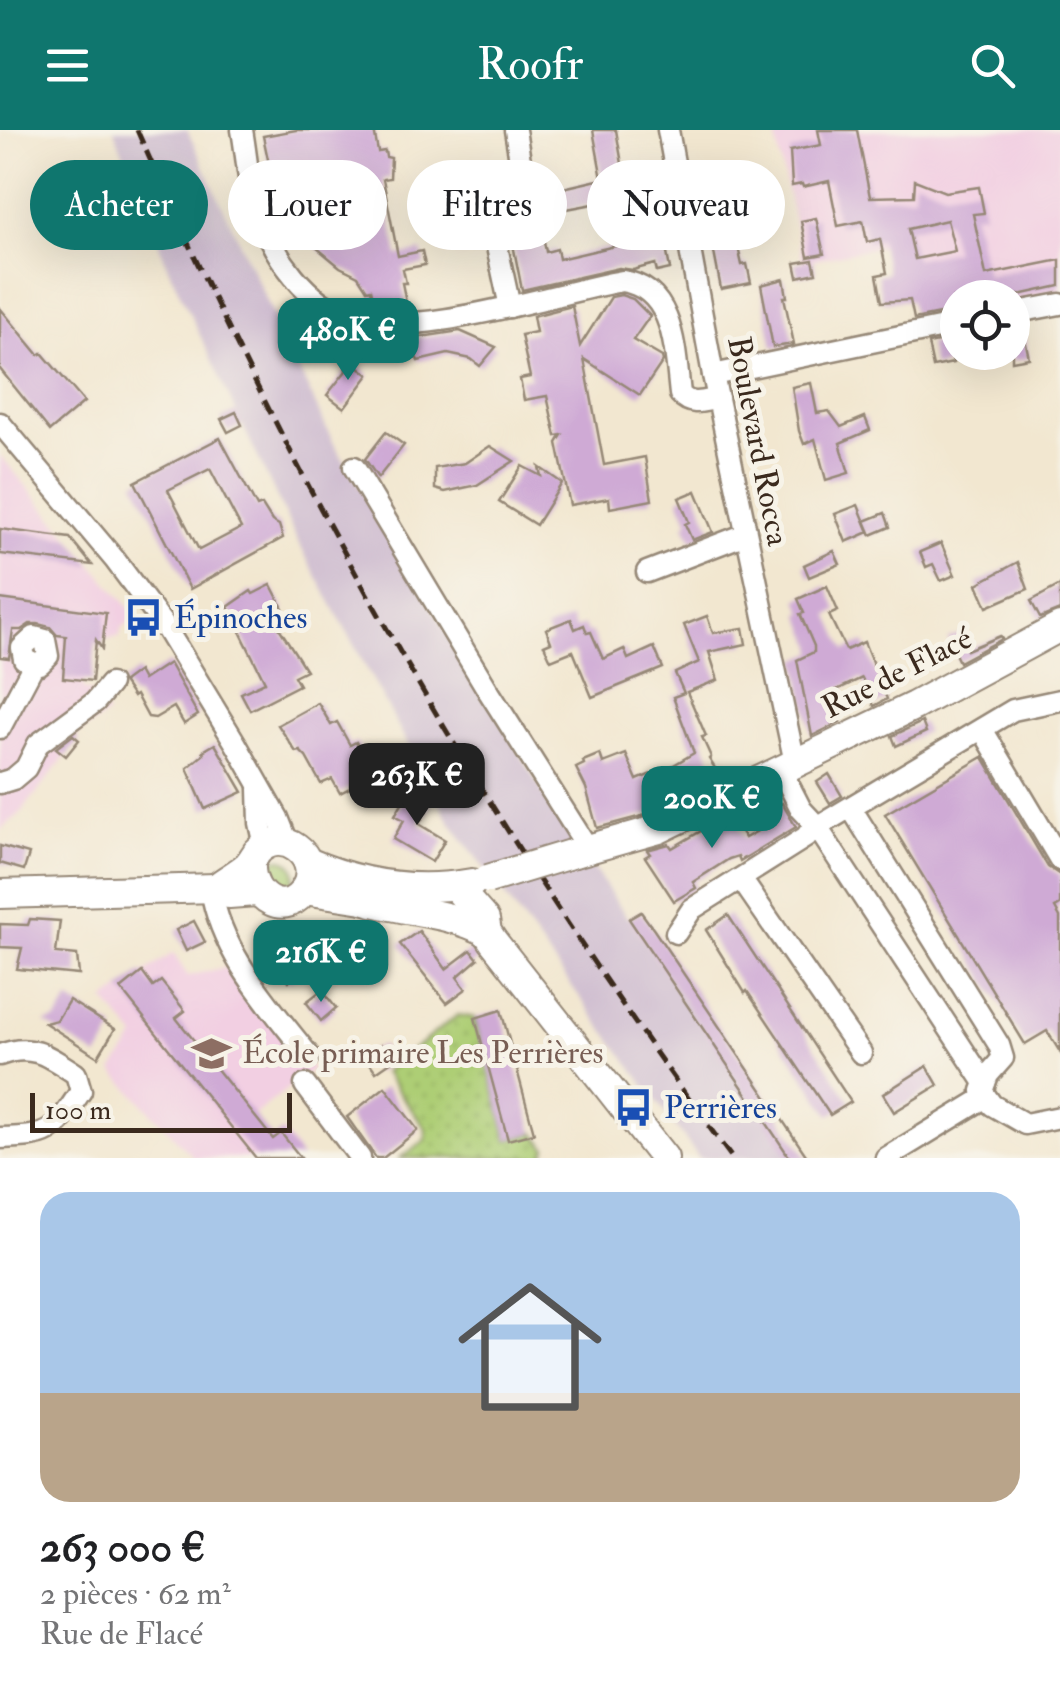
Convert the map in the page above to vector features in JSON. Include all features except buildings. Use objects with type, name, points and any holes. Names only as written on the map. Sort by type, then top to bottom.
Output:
[{"type":"main road","name":"Rue de Flacé","points":[[366,900],[413,901],[659,829],[790,776],[1060,627]]},
{"type":"main road","name":"Rue de Flacé","points":[[283,861],[374,885],[472,885]]},
{"type":"main road","name":"Rue de Flacé","points":[[0,894],[214,889],[229,894],[256,892],[272,902],[290,901],[283,861]]},
{"type":"main road","name":"Rue de Flacé","points":[[283,861],[366,900],[401,910],[442,914],[487,932]]},
{"type":"main road","points":[[214,889],[283,861]]},
{"type":"main road","points":[[256,892],[250,879],[283,861]]},
{"type":"main road","points":[[472,885],[487,932],[664,1158]]},
{"type":"street","points":[[242,130],[256,208],[271,243],[300,283],[322,304],[353,319],[420,322],[510,307],[622,281],[637,283],[652,291],[668,316],[680,394],[686,401],[697,403],[718,398]]},
{"type":"street","points":[[510,307],[491,219],[524,209],[527,203],[515,130]]},
{"type":"street","name":"Boulevard Rocca","points":[[668,130],[790,776]]},
{"type":"street","points":[[1030,310],[1060,304]]},
{"type":"street","points":[[713,375],[940,328]]},
{"type":"street","points":[[0,424],[115,560],[165,627],[272,807],[283,861]]},
{"type":"street","points":[[354,467],[581,852]]},
{"type":"street","points":[[648,572],[746,534]]},
{"type":"street","points":[[0,728],[34,664]]},
{"type":"street","points":[[0,783],[13,779],[26,768],[38,744],[95,702],[110,684]]},
{"type":"street","points":[[814,824],[828,822],[1013,710],[1060,700]]},
{"type":"street","points":[[982,730],[1060,860]]},
{"type":"street","points":[[790,776],[801,809],[986,1090],[992,1105],[1024,1124],[1060,1117]]},
{"type":"street","points":[[851,808],[999,1045],[1003,1058],[986,1090],[886,1158]]},
{"type":"street","points":[[676,933],[692,909],[806,838],[814,824]]},
{"type":"street","points":[[741,878],[861,1053]]},
{"type":"street","points":[[214,889],[216,918],[245,972],[309,1056]]},
{"type":"street","points":[[0,1055],[34,1049],[76,1074],[80,1091],[55,1128],[41,1137],[0,1138]]},
{"type":"street","points":[[305,1085],[360,1158]]},
{"type":"shaded area","points":[[114,130],[187,130],[201,160],[126,160]]},
{"type":"shaded area","points":[[774,130],[1060,130],[1060,296],[1030,302],[1030,280],[940,280],[940,321],[927,324],[911,240],[803,262],[785,180],[785,160],[781,160]]},
{"type":"shaded area","points":[[208,175],[228,218],[228,250],[243,250],[333,442],[546,798],[790,1158],[699,1158],[450,822],[298,542],[161,250],[208,250]]},
{"type":"shaded area","points":[[0,455],[138,618],[122,628],[119,637],[96,640],[92,681],[85,680],[82,688],[91,692],[108,714],[75,736],[79,740],[19,815],[0,830]]},
{"type":"shaded area","name":"École primaire Les Perrières","points":[[173,953],[188,976],[234,965],[312,1069],[254,1115],[273,1139],[283,1131],[301,1158],[194,1158],[113,1071],[136,1037],[105,1001]]},
{"type":"green space","points":[[280,859],[291,863],[295,874],[291,885],[280,889],[269,885],[265,874],[269,863]]},
{"type":"green space","points":[[458,1015],[475,1018],[508,1140],[534,1133],[547,1148],[543,1158],[400,1158],[426,1140],[426,1129],[384,1072]]},
{"type":"railway","points":[[137,130],[265,401],[405,661],[561,913],[732,1158]]},
{"type":"place","name":"Épinoches","points":[[144,618]]},
{"type":"place","name":"École primaire Les Perrières","points":[[212,1053]]},
{"type":"place","name":"Perrières","points":[[634,1108]]}]
